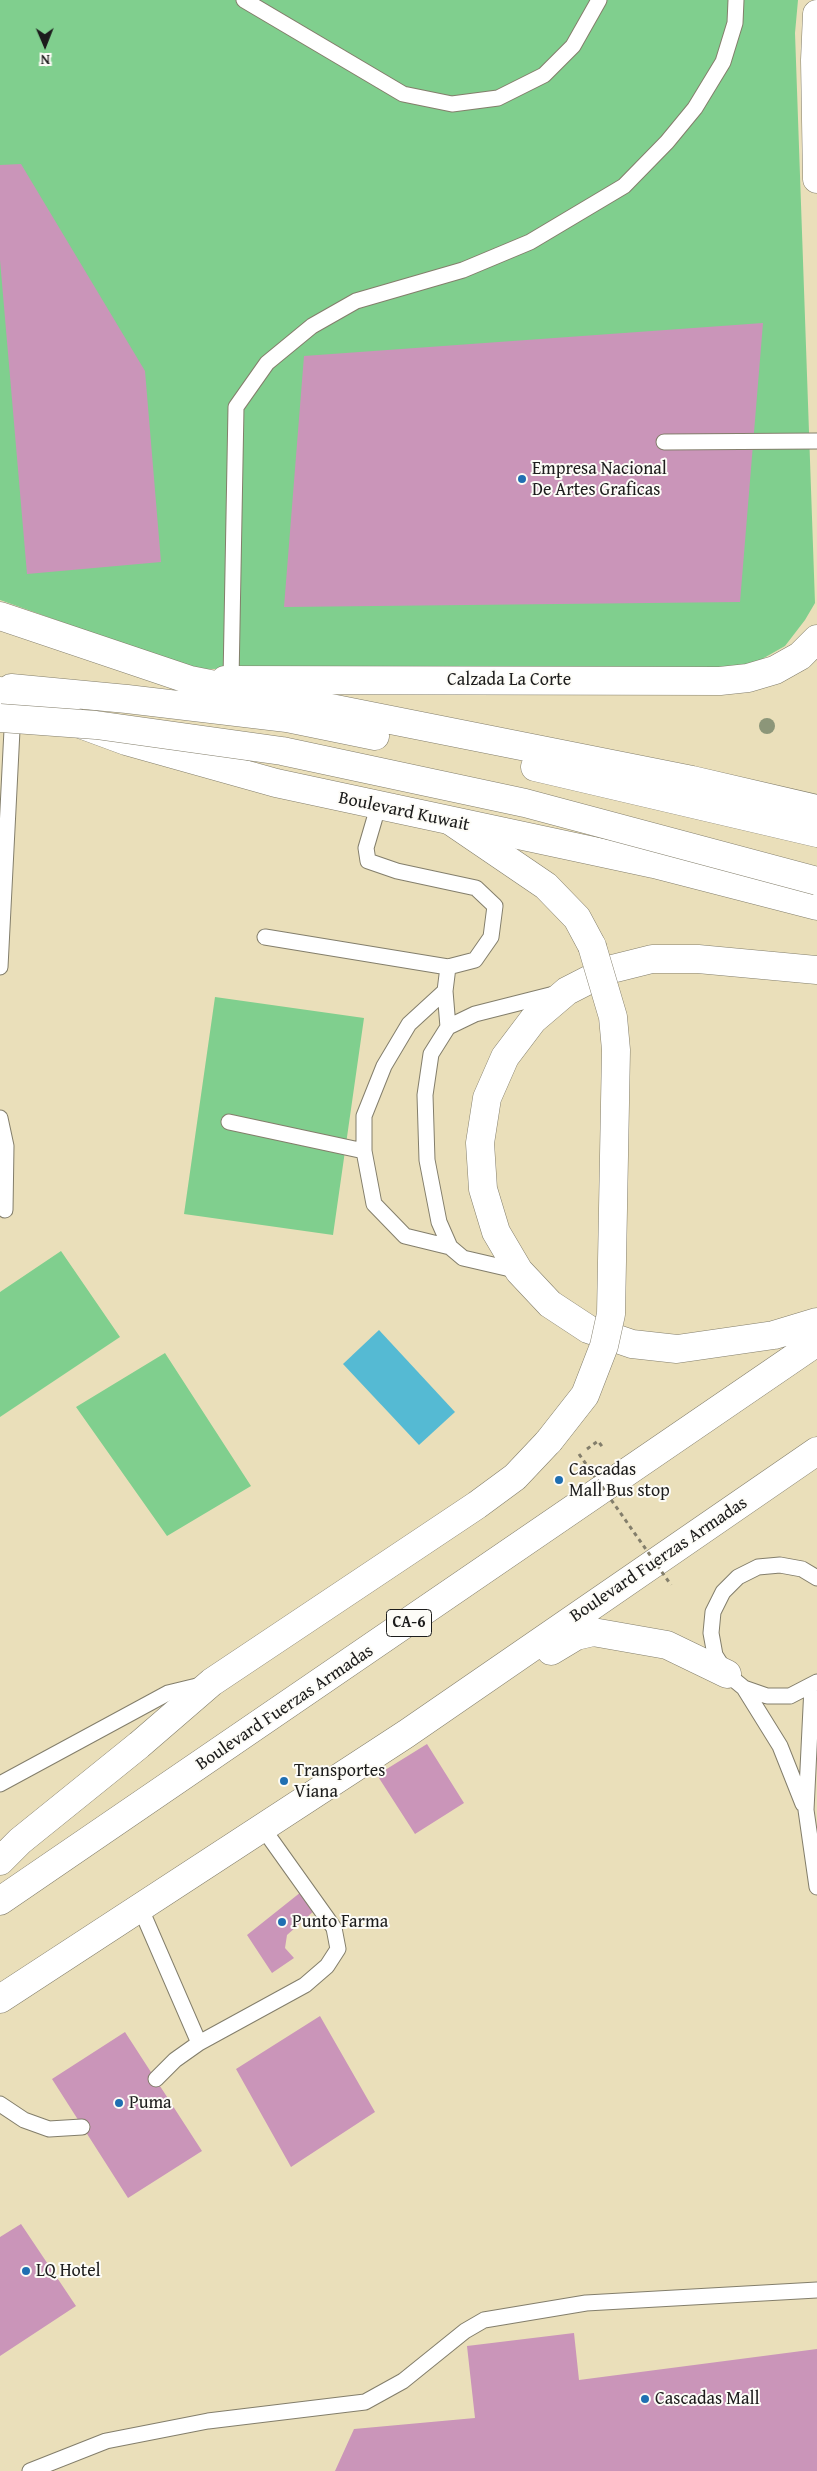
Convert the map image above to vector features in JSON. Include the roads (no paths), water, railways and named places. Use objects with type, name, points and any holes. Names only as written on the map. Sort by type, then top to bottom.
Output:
[{"type":"main road","points":[[817,14],[815,60],[817,179]]},
{"type":"main road","points":[[0,616],[190,680],[692,780],[816,825]]},
{"type":"main road","name":"Calzada La Corte","points":[[190,680],[720,681],[748,678],[775,670],[800,656],[817,640]]},
{"type":"main road","points":[[0,689],[127,699],[287,718],[816,825]]},
{"type":"main road","name":"Boulevard Kuwait","points":[[0,689],[50,713],[165,754],[378,807],[654,864],[817,906]]},
{"type":"main road","points":[[6,724],[96,725],[282,751],[525,802],[817,881]]},
{"type":"main road","points":[[0,1861],[20,1841],[139,1745],[212,1682],[477,1505],[515,1477],[549,1441],[585,1395],[610,1329],[616,1050],[613,1017],[592,946],[577,918],[546,886],[452,822]]},
{"type":"main road","points":[[817,970],[698,959],[652,959],[608,970],[567,991],[533,1020],[505,1057],[487,1098],[480,1143],[483,1189],[496,1232],[519,1271],[550,1304],[588,1329],[632,1344],[677,1349],[774,1335],[817,1322]]},
{"type":"main road","name":"Boulevard Fuerzas Armadas","points":[[0,1902],[817,1342]]},
{"type":"main road","name":"Boulevard Fuerzas Armadas","points":[[0,1999],[406,1734],[817,1451]]},
{"type":"main road","points":[[406,1734],[576,1636],[593,1632],[667,1645],[735,1681]]},
{"type":"lane","points":[[244,0],[403,94],[452,104],[498,98],[544,75],[573,46],[599,0]]},
{"type":"lane","points":[[232,680],[236,407],[267,363],[312,326],[356,301],[463,270],[530,242],[624,186],[667,142],[695,108],[723,62],[735,23],[736,0]]},
{"type":"lane","points":[[664,442],[817,441]]},
{"type":"lane","points":[[0,967],[6,724]]},
{"type":"lane","points":[[265,937],[448,967],[475,960],[491,937],[495,906],[476,888],[397,872],[368,861],[366,848],[378,807]]},
{"type":"lane","points":[[448,967],[445,991],[448,1027]]},
{"type":"lane","points":[[445,991],[409,1024],[384,1066],[364,1116],[364,1151],[374,1204],[405,1236],[450,1247]]},
{"type":"lane","points":[[519,1271],[463,1258],[450,1247],[439,1222],[427,1160],[425,1095],[431,1054],[448,1027],[475,1014],[567,991]]},
{"type":"lane","points":[[0,1118],[6,1146],[5,1210]]},
{"type":"lane","points":[[229,1122],[364,1151]]},
{"type":"lane","points":[[806,1810],[780,1746],[715,1655],[711,1633],[713,1612],[723,1592],[738,1577],[758,1567],[780,1565],[802,1569],[817,1578]]},
{"type":"lane","points":[[735,1681],[767,1696],[790,1696],[814,1685],[806,1810],[817,1887]]},
{"type":"lane","points":[[0,1784],[168,1693],[212,1682]]},
{"type":"lane","points":[[156,2079],[175,2060],[199,2043],[305,1985],[327,1966],[338,1949],[334,1928],[262,1827]]},
{"type":"lane","points":[[140,1906],[199,2043]]},
{"type":"lane","points":[[0,2104],[24,2120],[49,2129],[82,2127]]},
{"type":"lane","points":[[30,2471],[106,2441],[208,2421],[365,2402],[403,2381],[464,2331],[484,2320],[586,2303],[817,2290]]},
{"type":"water","points":[[379,1330],[455,1412],[419,1445],[343,1364]]},
{"type":"place","name":"Empresa Nacional De Artes Graficas","points":[[522,479]]},
{"type":"place","name":"Cascadas Mall Bus stop","points":[[559,1480]]},
{"type":"place","name":"Transportes Viana","points":[[284,1781]]},
{"type":"place","name":"Punto Farma","points":[[282,1922]]},
{"type":"place","name":"Puma","points":[[119,2103]]},
{"type":"place","name":"LQ Hotel","points":[[26,2271]]},
{"type":"place","name":"Cascadas Mall","points":[[645,2399]]}]
